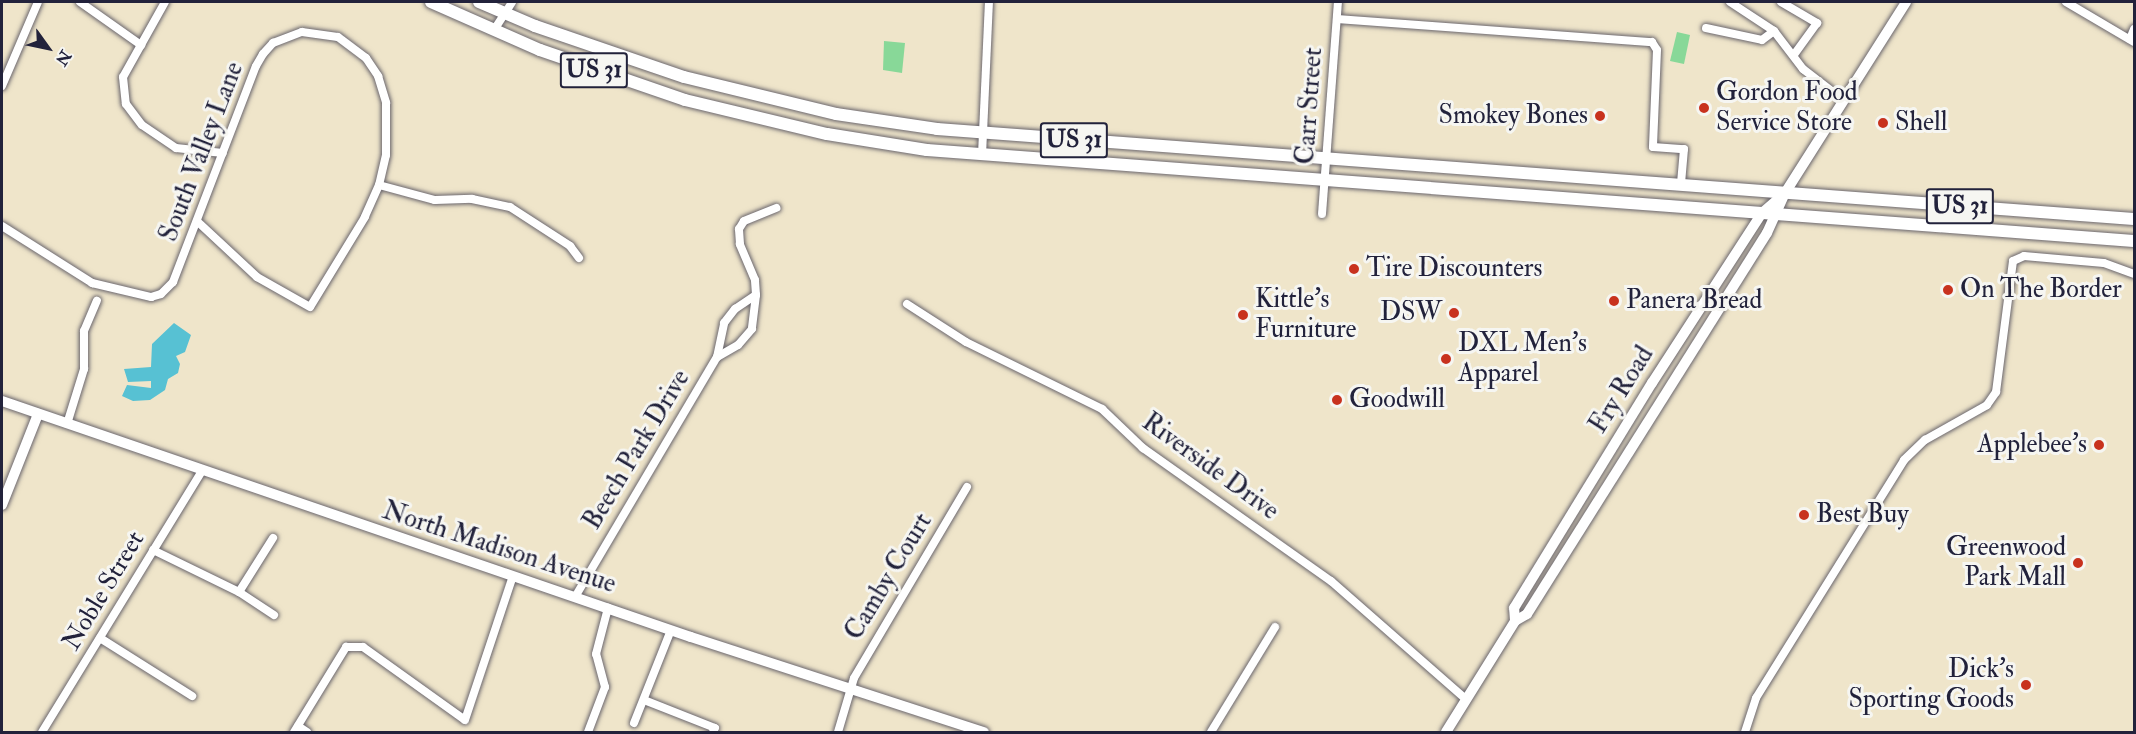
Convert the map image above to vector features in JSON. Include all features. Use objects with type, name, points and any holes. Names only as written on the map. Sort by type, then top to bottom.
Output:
[{"type":"main road","name":"US 31","points":[[431,2],[494,30],[635,85],[763,120],[827,134],[982,155],[2134,241]]},
{"type":"main road","name":"US 31","points":[[479,2],[508,6],[616,55],[760,97],[822,111],[983,132],[2134,219]]},
{"type":"street","points":[[2,86],[38,2]]},
{"type":"street","points":[[80,2],[141,45]]},
{"type":"street","points":[[165,2],[123,77],[123,92],[133,116],[176,147],[223,153]]},
{"type":"street","points":[[982,155],[989,2]]},
{"type":"street","name":"Carr Street","points":[[1322,214],[1338,2]]},
{"type":"street","points":[[1730,2],[1742,5],[1774,31],[1803,69],[1842,99]]},
{"type":"street","points":[[1781,2],[1816,23],[1794,55]]},
{"type":"street","name":"Fry Road","points":[[1446,732],[1515,621],[1527,614],[1778,215],[1785,193],[1842,99],[1906,2]]},
{"type":"street","points":[[2066,2],[2132,40],[2134,28]]},
{"type":"street","points":[[494,30],[508,6]]},
{"type":"street","points":[[1337,20],[1652,42],[1657,50],[1653,147],[1684,149],[1681,185]]},
{"type":"street","points":[[1706,28],[1762,40],[1774,31]]},
{"type":"street","name":"South Valley Lane","points":[[2,226],[92,283],[151,297],[161,294],[173,282],[256,66],[273,44],[302,32],[338,37],[366,58],[381,86],[386,103],[386,144],[379,185]]},
{"type":"street","points":[[197,221],[257,277],[310,307],[365,217],[379,185],[435,200],[472,199],[510,207],[570,246],[579,258]]},
{"type":"street","name":"Fry Road","points":[[1515,621],[1514,608],[1762,213],[1785,193]]},
{"type":"street","name":"Beech Park Drive","points":[[717,357],[738,345],[752,329],[756,295],[755,280],[740,244],[739,229],[744,221],[777,208]]},
{"type":"street","points":[[1745,732],[1756,699],[1897,469],[1916,446],[1988,405],[1998,388],[2009,270],[2015,258],[2104,263],[2134,274]]},
{"type":"street","name":"Beech Park Drive","points":[[575,597],[717,357],[724,323],[735,309],[756,295]]},
{"type":"street","points":[[66,424],[84,369],[84,331],[97,301]]},
{"type":"street","name":"Riverside Drive","points":[[907,304],[966,342],[1102,409],[1143,448],[1331,581],[1466,699]]},
{"type":"street","name":"North Madison Avenue","points":[[2,401],[851,691],[984,732]]},
{"type":"street","points":[[2,505],[38,414]]},
{"type":"street","name":"Noble Street","points":[[42,732],[202,471]]},
{"type":"street","name":"Camby Court","points":[[838,732],[854,678],[967,486]]},
{"type":"street","points":[[239,592],[273,538]]},
{"type":"street","points":[[153,550],[239,592],[274,615]]},
{"type":"street","points":[[307,732],[296,729],[346,647],[363,647],[465,720],[513,576]]},
{"type":"street","points":[[588,732],[605,687],[596,654],[608,608]]},
{"type":"street","points":[[1211,732],[1275,627]]},
{"type":"street","points":[[634,723],[671,630]]},
{"type":"street","points":[[100,638],[192,696]]},
{"type":"street","points":[[644,700],[715,728],[713,732]]},
{"type":"green space","points":[[1677,32],[1690,35],[1684,64],[1670,61]]},
{"type":"green space","points":[[884,41],[905,43],[902,73],[883,70]]},
{"type":"water","points":[[174,323],[191,335],[185,352],[176,356],[180,364],[178,373],[168,379],[165,390],[150,400],[133,401],[122,396],[127,385],[151,388],[151,381],[128,382],[124,369],[151,367],[152,344]]},
{"type":"place","name":"Gordon Food Service Store","points":[[1704,108]]},
{"type":"place","name":"Smokey Bones","points":[[1600,116]]},
{"type":"place","name":"Shell","points":[[1883,123]]},
{"type":"place","name":"Tire Discounters","points":[[1354,269]]},
{"type":"place","name":"On The Border","points":[[1948,290]]},
{"type":"place","name":"Panera Bread","points":[[1614,301]]},
{"type":"place","name":"DSW","points":[[1454,313]]},
{"type":"place","name":"Kittle's Furniture","points":[[1243,315]]},
{"type":"place","name":"DXL Men's Apparel","points":[[1446,359]]},
{"type":"place","name":"Goodwill","points":[[1337,400]]},
{"type":"place","name":"Applebee's","points":[[2099,445]]},
{"type":"place","name":"Best Buy","points":[[1804,515]]},
{"type":"place","name":"Greenwood Park Mall","points":[[2078,563]]},
{"type":"place","name":"Dick's Sporting Goods","points":[[2026,685]]}]
